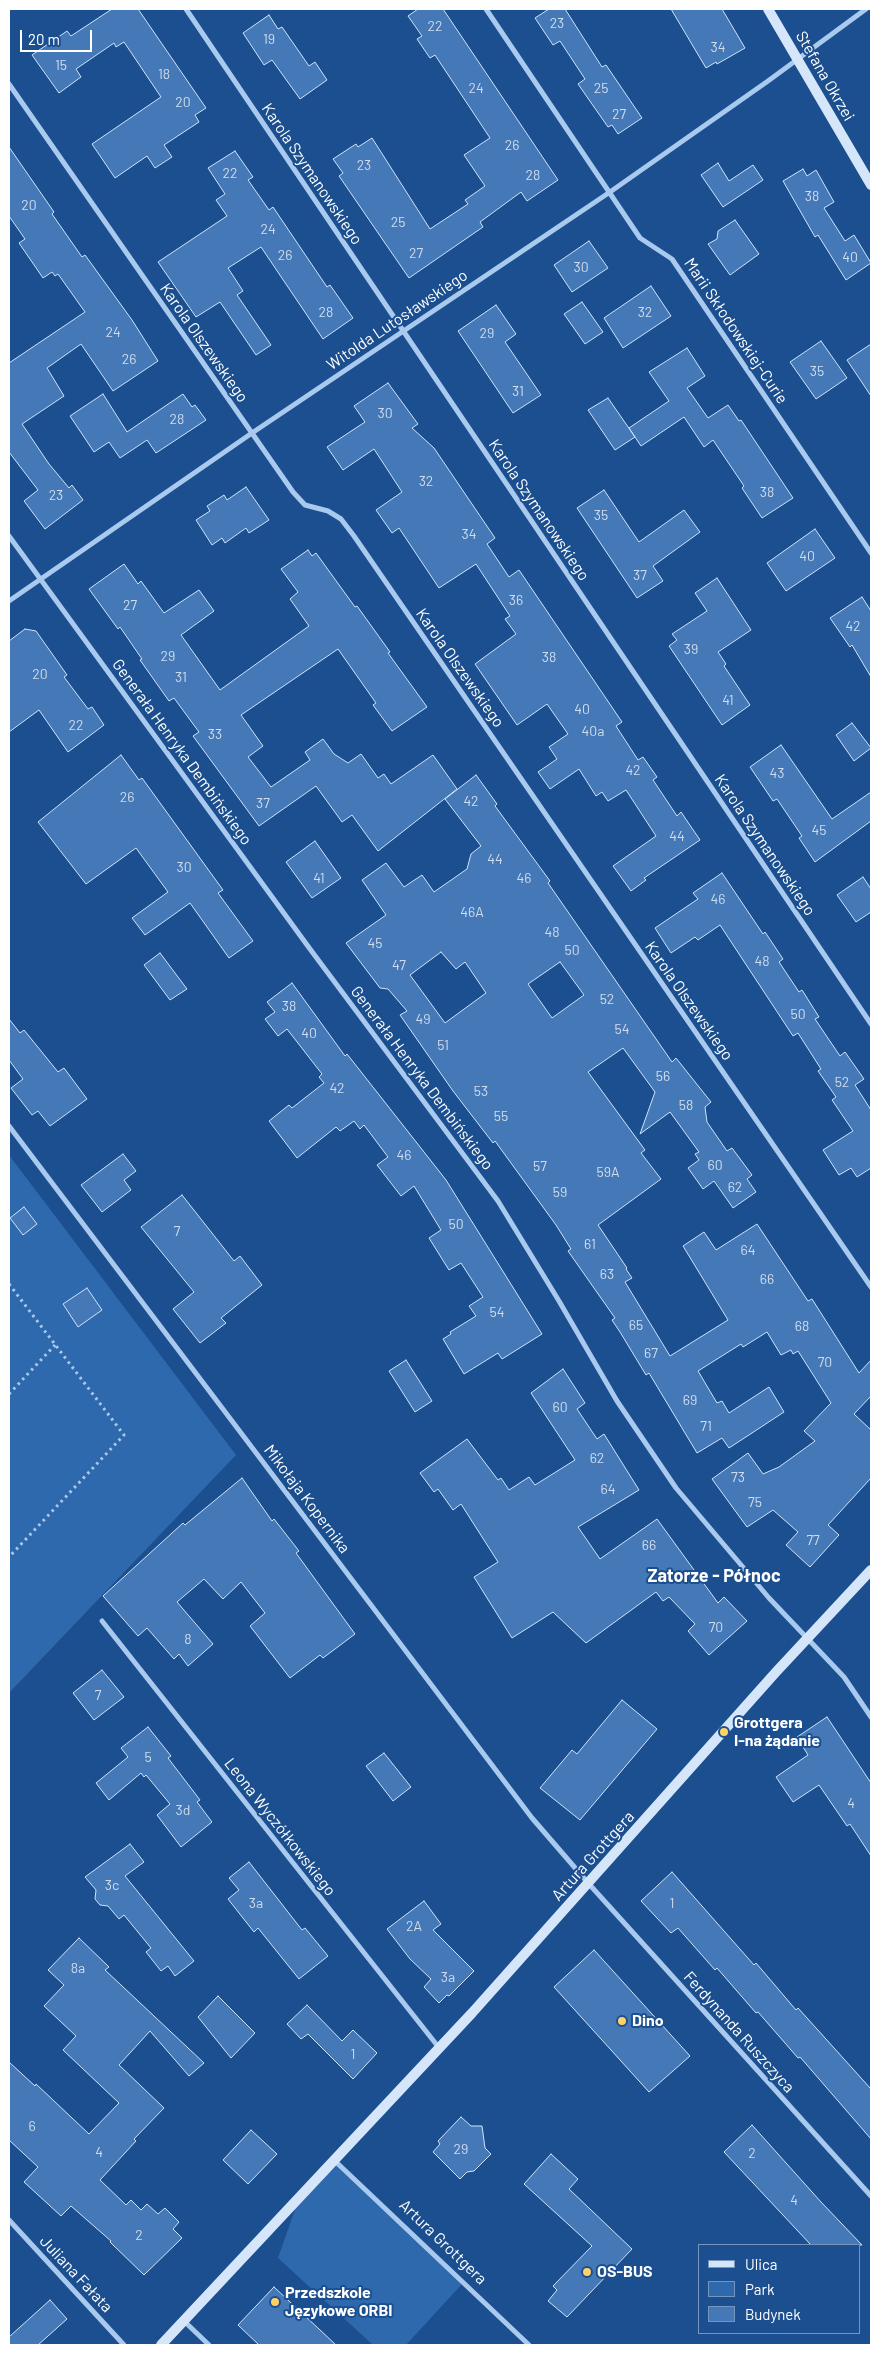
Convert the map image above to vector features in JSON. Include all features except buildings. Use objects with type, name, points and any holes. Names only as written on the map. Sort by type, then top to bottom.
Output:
[{"type":"street","name":"Karola Szymanowskiego","points":[[186,9],[871,1024]]},
{"type":"street","name":"Marii Skłodowskiej-Curie","points":[[486,9],[640,238],[672,259],[871,553]]},
{"type":"street","name":"Stefana Okrzei","points":[[768,9],[871,185]]},
{"type":"street","name":"Witolda Lutosławskiego","points":[[9,601],[252,433],[610,192],[768,81],[866,9]]},
{"type":"street","name":"Karola Olszewskiego","points":[[9,84],[292,492],[304,505],[328,511],[341,519],[354,536],[871,1287]]},
{"type":"street","name":"Generała Henryka Dembińskiego","points":[[9,536],[310,949],[498,1201],[560,1301],[617,1401],[676,1488],[770,1598],[844,1677],[871,1717]]},
{"type":"street","name":"Mikołaja Kopernika","points":[[9,1126],[532,1818],[589,1884]]},
{"type":"street","name":"Artura Grottgera","points":[[160,2345],[440,2048],[871,1570]]},
{"type":"street","name":"Leona Wyczółkowskiego","points":[[102,1621],[440,2048]]},
{"type":"street","name":"Ferdynanda Ruszczyca","points":[[589,1884],[871,2196]]},
{"type":"street","name":"Artura Grottgera","points":[[335,2161],[529,2345]]},
{"type":"street","name":"Juliana Fałata","points":[[9,2220],[124,2345]]},
{"type":"street","points":[[184,2321],[209,2345]]},
{"type":"path","points":[[9,1284],[124,1435],[9,1557]]},
{"type":"path","points":[[9,1394],[55,1345]]},
{"type":"green space","points":[[9,1155],[236,1455],[9,1693]]},
{"type":"green space","points":[[335,2161],[463,2283],[406,2345],[373,2345],[278,2258],[298,2201]]},
{"type":"place","name":"Grottgera I-na żądanie","points":[[724,1732]]},
{"type":"place","name":"Dino","points":[[622,2021]]},
{"type":"place","name":"OS-BUS","points":[[587,2272]]},
{"type":"place","name":"Przedszkole Językowe ORBI","points":[[275,2302]]},
{"type":"district","name":"Zatorze - Północ","points":[[714,1576]]}]
